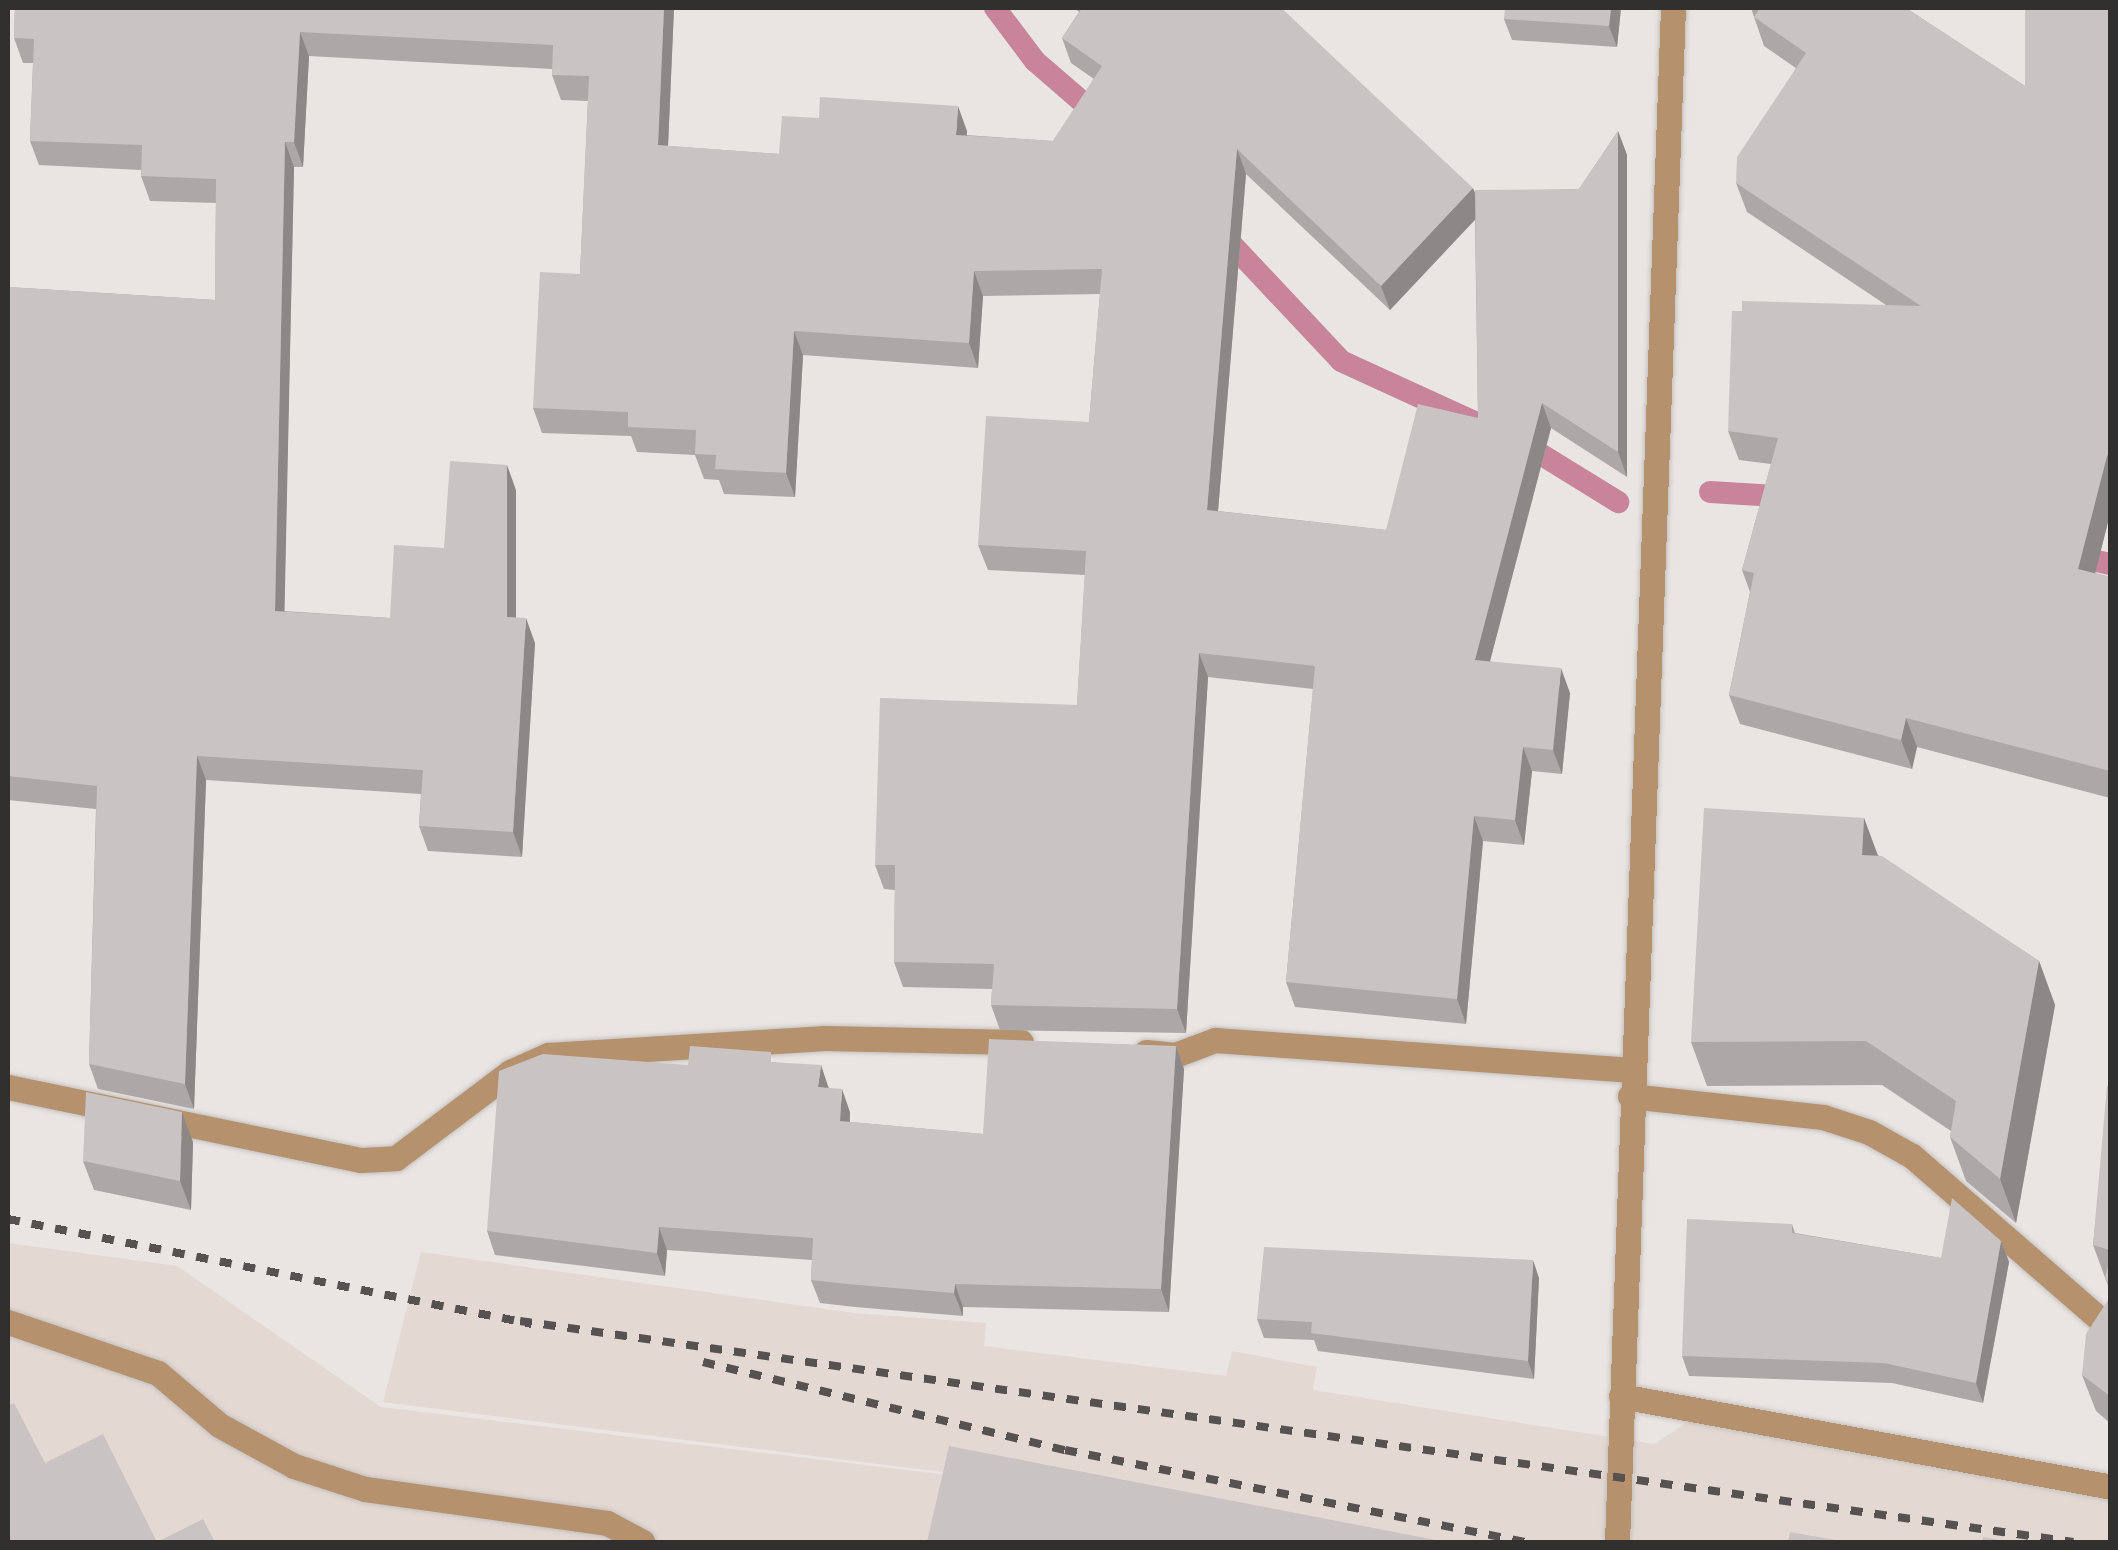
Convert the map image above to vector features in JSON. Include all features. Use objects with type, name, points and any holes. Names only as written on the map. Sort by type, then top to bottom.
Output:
[{"type":"street","points":[[1617,1542],[1630,1083],[1673,8]]},
{"type":"street","points":[[8,1087],[361,1160],[396,1158],[510,1072],[548,1055],[825,1038],[1045,1042]]},
{"type":"street","points":[[1119,1050],[1175,1055],[1214,1040],[1630,1083],[1823,1116],[1869,1132],[1912,1156],[2110,1328]]},
{"type":"street","points":[[8,1322],[158,1373],[218,1425],[294,1466],[365,1489],[608,1523],[642,1542]]},
{"type":"street","points":[[1621,1396],[2110,1487]]},
{"type":"shaded area","points":[[8,1243],[177,1266],[381,1407],[940,1474],[1303,1542],[8,1542]]},
{"type":"shaded area","points":[[421,1252],[854,1313],[986,1323],[984,1346],[1226,1376],[1232,1351],[1317,1367],[1313,1390],[1654,1444],[1689,1421],[2110,1496],[2110,1542],[1324,1542],[975,1476],[383,1402]]},
{"type":"building","points":[[15,8],[664,8],[658,145],[779,154],[782,116],[819,118],[820,97],[958,106],[956,135],[1053,141],[1102,66],[1062,38],[1082,8],[1281,8],[1473,188],[1381,286],[1237,149],[1207,510],[1386,530],[1418,404],[1478,418],[1475,190],[1579,189],[1618,131],[1618,452],[1542,403],[1475,660],[1561,668],[1553,750],[1523,747],[1515,820],[1474,816],[1457,999],[1286,982],[1315,666],[1199,653],[1177,1009],[991,1005],[994,964],[894,962],[895,865],[875,865],[880,698],[1077,705],[1086,551],[978,545],[986,416],[1089,422],[1102,269],[974,271],[969,343],[794,331],[786,473],[715,469],[716,455],[695,454],[696,430],[628,427],[628,412],[533,408],[540,272],[580,274],[589,76],[552,75],[553,45],[300,32],[294,142],[285,142],[275,611],[390,618],[394,545],[444,548],[450,461],[507,465],[507,617],[526,618],[513,832],[419,826],[423,770],[197,756],[185,1084],[89,1064],[97,786],[8,776],[8,287],[215,300],[216,179],[141,176],[142,145],[30,141],[34,39],[14,38]]},
{"type":"building","points":[[1505,8],[1611,8],[1609,26],[1504,19]]},
{"type":"building","points":[[1760,8],[1906,8],[2025,86],[2025,8],[2110,8],[2110,452],[2078,569],[2110,577],[2110,771],[1906,718],[1901,740],[1729,695],[1754,573],[1742,570],[1778,438],[1728,431],[1732,311],[1742,311],[1742,301],[1921,306],[1736,183],[1737,157],[1806,53],[1754,17]]},
{"type":"building","points":[[1704,808],[1864,818],[1862,855],[1882,856],[2039,961],[2000,1179],[1950,1137],[1956,1101],[1866,1041],[1691,1042]]},
{"type":"building","points":[[989,1039],[1176,1046],[1161,1289],[955,1284],[954,1293],[847,1284],[811,1280],[813,1238],[659,1227],[657,1253],[487,1231],[499,1071],[543,1054],[688,1065],[690,1046],[771,1052],[771,1062],[821,1065],[818,1087],[842,1089],[840,1121],[983,1134]]},
{"type":"building","points":[[2107,1086],[2110,1087],[2110,1250],[2093,1245]]},
{"type":"building","points":[[86,1092],[182,1112],[180,1181],[83,1161]]},
{"type":"building","points":[[1952,1198],[2001,1241],[1976,1383],[1884,1363],[1682,1356],[1687,1219],[1792,1224],[1792,1233],[1941,1258]]},
{"type":"building","points":[[1264,1247],[1533,1260],[1528,1361],[1311,1333],[1312,1322],[1257,1319]]},
{"type":"building","points":[[2110,1259],[2110,1289],[2105,1277]]},
{"type":"building","points":[[2110,1297],[2110,1396],[2082,1375],[2086,1334]]},
{"type":"building","points":[[14,1403],[45,1463],[103,1434],[157,1542],[8,1542],[8,1406]]},
{"type":"building","points":[[949,1446],[1446,1542],[927,1542]]},
{"type":"building","points":[[203,1519],[215,1542],[157,1542]]},
{"type":"building","points":[[1790,1532],[1847,1542],[1788,1542]]},
{"type":"building","points":[[1983,1537],[2010,1542],[1982,1542]]},
{"type":"waterway","points":[[995,8],[1035,61],[1103,120]]},
{"type":"waterway","points":[[1221,233],[1341,361],[1529,447],[1618,502]]},
{"type":"waterway","points":[[1710,492],[1794,497]]},
{"type":"waterway","points":[[2070,555],[2110,564]]},
{"type":"railway","points":[[8,1219],[532,1324]]},
{"type":"railway","points":[[520,1321],[2073,1542]]},
{"type":"railway","points":[[703,1362],[1065,1450],[1526,1542]]}]
